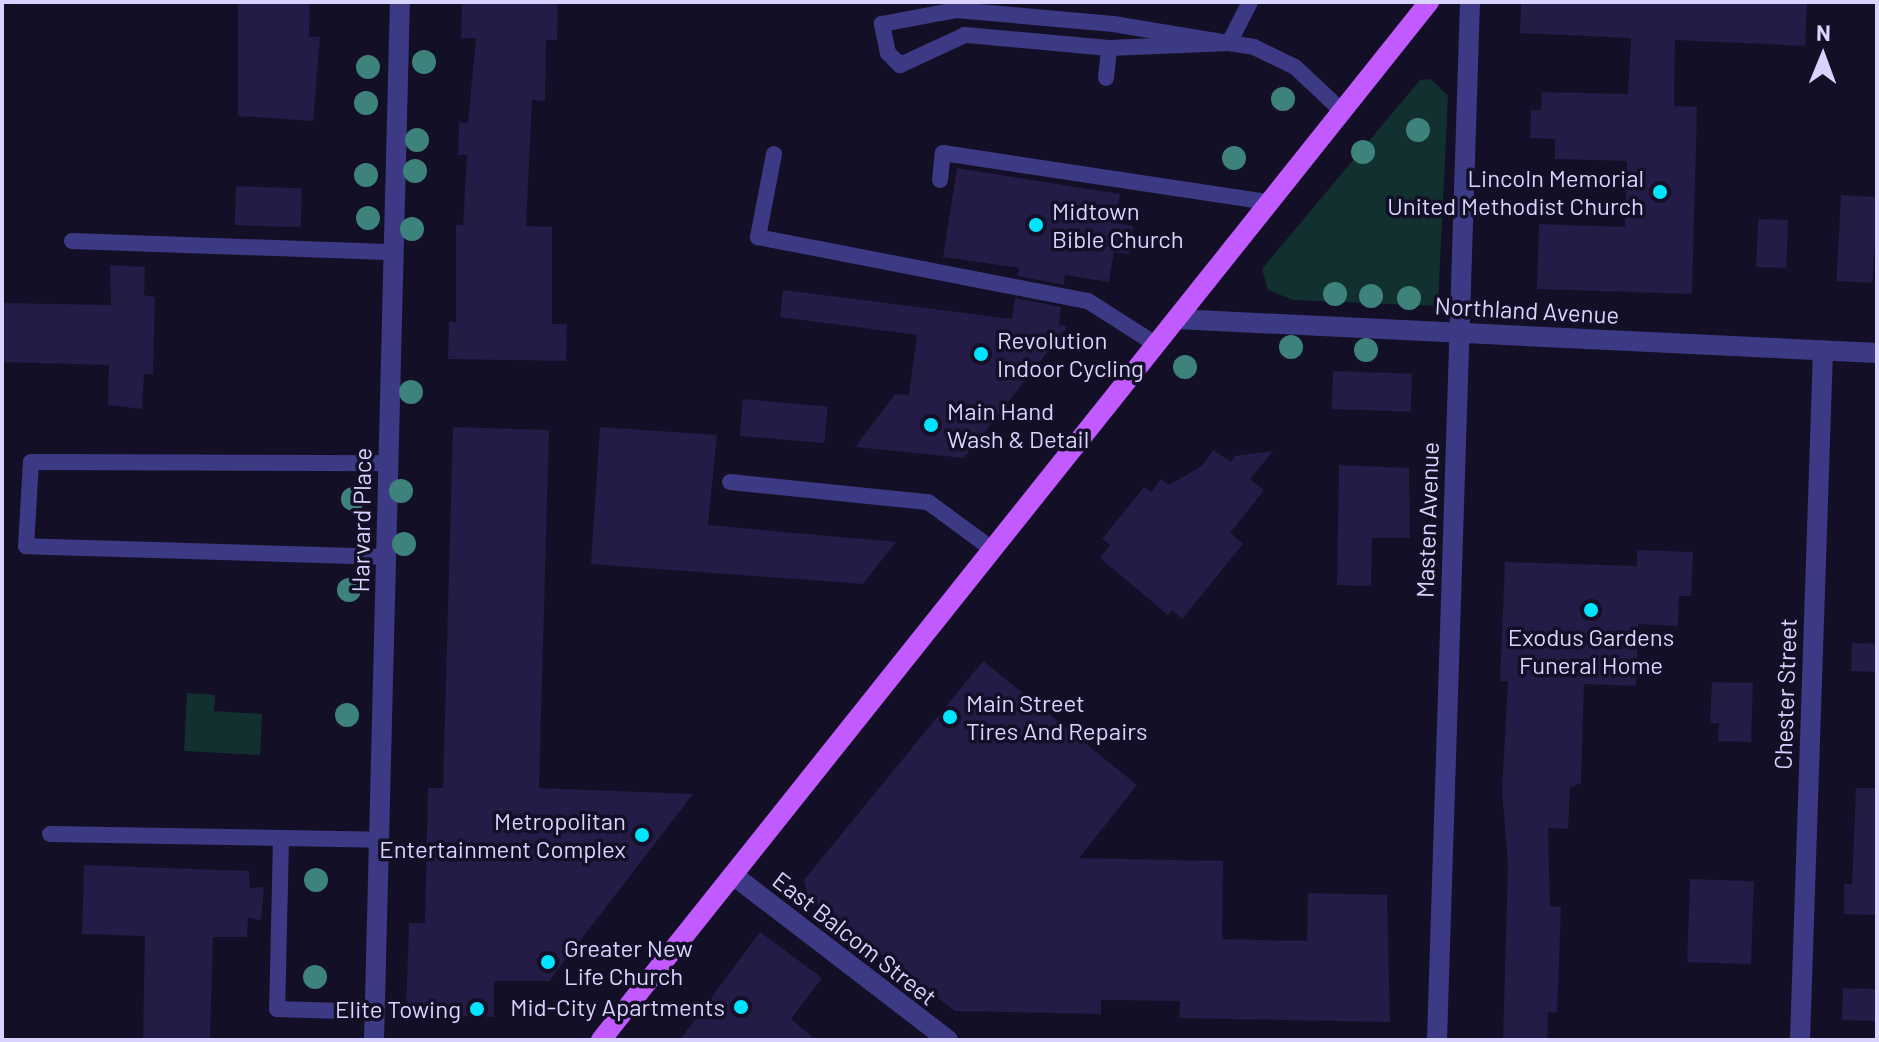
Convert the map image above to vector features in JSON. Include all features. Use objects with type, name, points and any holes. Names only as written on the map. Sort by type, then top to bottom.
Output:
[{"type":"main road","points":[[601,1040],[1429,2]]},
{"type":"street","name":"Harvard Place","points":[[374,1040],[400,2]]},
{"type":"street","name":"Masten Avenue","points":[[1437,1040],[1470,2]]},
{"type":"street","name":"Northland Avenue","points":[[1176,319],[1877,353]]},
{"type":"street","name":"Chester Street","points":[[1800,1040],[1823,350]]},
{"type":"street","name":"East Balcom Street","points":[[733,875],[948,1040]]},
{"type":"lane","points":[[1229,43],[1250,2]]},
{"type":"lane","points":[[1229,43],[1109,48],[965,35],[900,65],[888,53],[882,24],[956,10],[1229,43],[1278,57],[1341,110]]},
{"type":"lane","points":[[1106,78],[1109,48]]},
{"type":"lane","points":[[940,180],[943,153],[1268,202]]},
{"type":"lane","points":[[774,154],[758,237],[1088,301],[1154,343]]},
{"type":"lane","points":[[72,241],[394,252]]},
{"type":"lane","points":[[387,557],[26,546],[31,462],[389,463]]},
{"type":"lane","points":[[730,482],[928,502],[992,549]]},
{"type":"lane","points":[[50,834],[379,840]]},
{"type":"lane","points":[[281,839],[277,1009],[375,1012]]},
{"type":"green space","points":[[1431,79],[1448,96],[1438,306],[1293,300],[1268,290],[1262,269],[1420,80]]},
{"type":"green space","points":[[187,693],[215,695],[214,711],[262,714],[260,755],[184,751]]},
{"type":"building","points":[[238,2],[310,2],[309,37],[320,37],[313,121],[238,116]]},
{"type":"building","points":[[462,2],[558,4],[557,40],[546,40],[545,101],[532,100],[526,226],[552,227],[552,324],[567,324],[566,361],[448,359],[449,322],[456,322],[456,225],[463,225],[467,155],[458,155],[459,122],[468,123],[476,38],[461,38]]},
{"type":"building","name":"Lincoln Memorial United Methodist Church","points":[[1521,2],[1807,2],[1805,46],[1675,40],[1674,106],[1697,107],[1692,294],[1537,289],[1539,224],[1625,227],[1627,161],[1555,159],[1555,139],[1530,138],[1531,110],[1541,110],[1542,92],[1628,94],[1631,38],[1520,33]]},
{"type":"building","name":"Midtown Bible Church","points":[[957,168],[1120,194],[1115,223],[1133,226],[1129,254],[1114,252],[1109,282],[1065,275],[1064,285],[1018,276],[1019,268],[943,257]]},
{"type":"building","points":[[236,186],[302,188],[301,227],[235,225]]},
{"type":"building","points":[[1841,195],[1877,197],[1872,283],[1836,281]]},
{"type":"building","points":[[1758,219],[1788,220],[1786,268],[1756,267]]},
{"type":"building","points":[[110,265],[145,267],[144,295],[155,297],[153,374],[144,374],[142,409],[108,405],[109,365],[2,362],[2,303],[111,305]]},
{"type":"building","points":[[783,290],[1012,319],[1015,298],[1061,307],[1059,325],[1068,326],[964,458],[855,447],[895,394],[909,395],[917,335],[780,317]]},
{"type":"building","points":[[1333,371],[1412,374],[1411,412],[1332,409]]},
{"type":"building","points":[[743,399],[828,406],[824,443],[740,436]]},
{"type":"building","points":[[453,427],[549,430],[539,788],[693,794],[549,981],[494,981],[494,1017],[406,1015],[409,923],[425,923],[428,788],[443,788]]},
{"type":"building","points":[[600,427],[717,435],[708,525],[896,542],[863,584],[591,564]]},
{"type":"building","points":[[1213,450],[1231,462],[1235,456],[1273,451],[1250,479],[1264,490],[1230,533],[1243,544],[1182,619],[1172,610],[1168,615],[1100,558],[1110,545],[1102,539],[1144,487],[1151,492],[1161,479],[1169,485],[1202,466]]},
{"type":"building","points":[[1339,465],[1409,468],[1410,538],[1372,538],[1371,586],[1337,585]]},
{"type":"building","points":[[1637,550],[1693,552],[1691,596],[1679,596],[1678,626],[1638,624],[1636,686],[1584,684],[1581,783],[1570,788],[1568,829],[1548,828],[1550,906],[1561,907],[1557,1013],[1548,1012],[1547,1040],[1503,1040],[1508,864],[1502,791],[1508,681],[1500,681],[1505,562],[1637,566]]},
{"type":"building","points":[[1852,643],[1877,644],[1876,672],[1851,671]]},
{"type":"building","points":[[983,661],[1137,785],[1079,858],[1223,861],[1222,939],[1307,941],[1308,893],[1387,895],[1390,1022],[1179,1018],[1180,1001],[1101,1000],[1101,1014],[955,1011],[808,898],[804,880]]},
{"type":"building","points":[[1712,682],[1753,683],[1751,742],[1718,741],[1719,723],[1710,723]]},
{"type":"building","points":[[1856,788],[1877,788],[1877,915],[1844,914],[1844,884],[1852,884]]},
{"type":"building","points":[[84,865],[249,871],[250,888],[264,887],[261,920],[248,918],[247,937],[213,937],[210,1040],[143,1040],[145,936],[82,934]]},
{"type":"building","points":[[1690,879],[1754,881],[1751,964],[1687,962]]},
{"type":"building","points":[[760,932],[822,978],[791,1019],[816,1040],[680,1040]]},
{"type":"building","points":[[1843,988],[1877,989],[1876,1021],[1842,1020]]},
{"type":"place","name":"Lincoln Memorial United Methodist Church","points":[[1660,192]]},
{"type":"place","name":"Midtown Bible Church","points":[[1036,225]]},
{"type":"place","name":"Revolution Indoor Cycling","points":[[981,354]]},
{"type":"place","name":"Main Hand Wash & Detail","points":[[931,425]]},
{"type":"place","name":"Exodus Gardens Funeral Home","points":[[1591,610]]},
{"type":"place","name":"Main Street Tires And Repairs","points":[[950,717]]},
{"type":"place","name":"Metropolitan Entertainment Complex","points":[[642,835]]},
{"type":"place","name":"Greater New Life Church","points":[[548,962]]},
{"type":"place","name":"Mid-City Apartments","points":[[741,1007]]},
{"type":"place","name":"Elite Towing","points":[[477,1009]]}]
